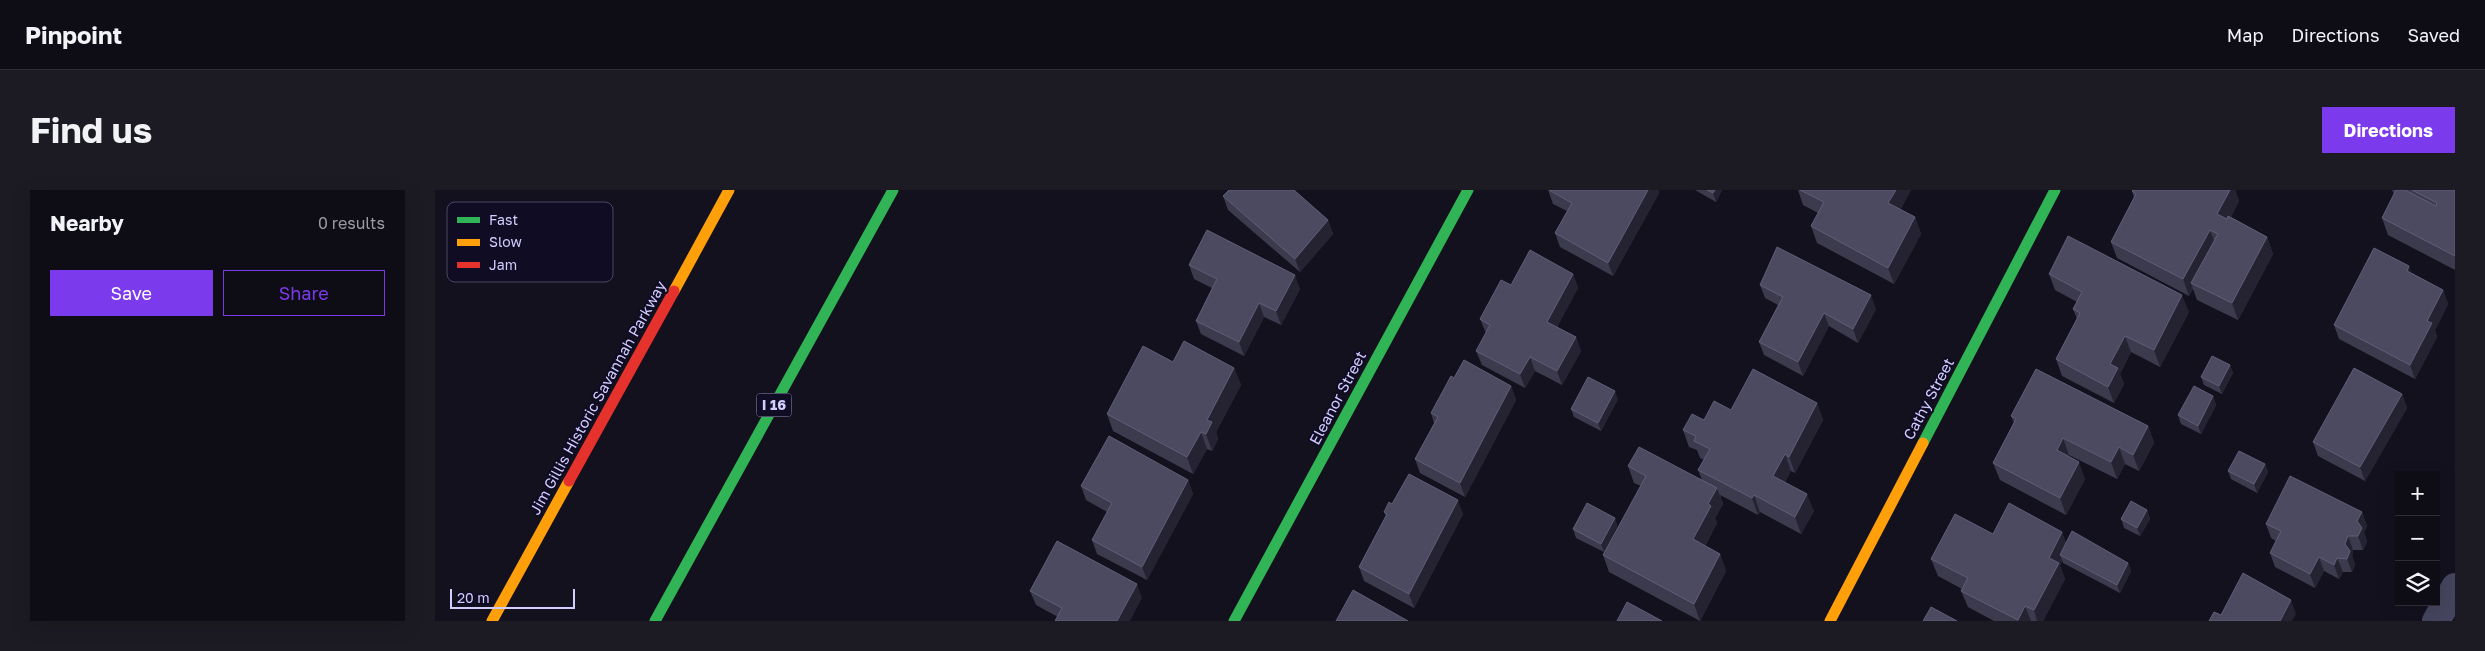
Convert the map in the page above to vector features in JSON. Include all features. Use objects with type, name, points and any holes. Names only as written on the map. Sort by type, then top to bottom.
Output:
[{"type":"main road","name":"Jim Gillis Historic Savannah Parkway","points":[[493,621],[729,190]]},
{"type":"main road","name":"I 16","points":[[655,621],[893,190]]},
{"type":"main road","name":"Eleanor Street","points":[[1234,621],[1468,190]]},
{"type":"main road","name":"Cathy Street","points":[[1830,621],[2055,190]]},
{"type":"street","points":[[2436,621],[2455,587]]},
{"type":"building","points":[[1229,190],[1294,190],[1328,220],[1295,259],[1223,196]]},
{"type":"building","points":[[1549,190],[1648,190],[1608,263],[1555,233],[1572,203]]},
{"type":"building","points":[[1800,190],[1896,190],[1888,203],[1915,217],[1888,268],[1811,226],[1824,202]]},
{"type":"building","points":[[2133,190],[2230,190],[2217,214],[2227,219],[2228,216],[2267,237],[2232,303],[2191,283],[2218,234],[2210,230],[2183,279],[2111,242],[2136,194]]},
{"type":"building","points":[[2396,190],[2405,190],[2436,206],[2437,203],[2412,190],[2455,190],[2455,256],[2382,218]]},
{"type":"building","points":[[1207,230],[1295,275],[1276,311],[1259,303],[1239,342],[1196,321],[1217,279],[1189,265]]},
{"type":"building","points":[[2068,236],[2182,295],[2154,350],[2125,336],[2110,364],[2118,368],[2108,387],[2056,359],[2080,313],[2073,309],[2082,292],[2049,274]]},
{"type":"building","points":[[1777,247],[1871,295],[1853,329],[1824,313],[1798,362],[1759,342],[1783,297],[1760,285]]},
{"type":"building","points":[[2374,248],[2409,266],[2407,271],[2443,290],[2427,321],[2432,323],[2410,365],[2334,325]]},
{"type":"building","points":[[1530,250],[1573,274],[1547,322],[1576,337],[1557,371],[1530,357],[1520,374],[1476,351],[1490,325],[1480,319],[1501,280],[1511,285]]},
{"type":"building","points":[[1184,341],[1234,368],[1207,420],[1212,422],[1206,434],[1201,432],[1187,457],[1107,414],[1143,346],[1173,362]]},
{"type":"building","points":[[2212,356],[2230,365],[2219,386],[2201,377]]},
{"type":"building","points":[[1464,360],[1511,386],[1460,483],[1415,459],[1438,417],[1431,413],[1451,376],[1454,378]]},
{"type":"building","points":[[2354,368],[2402,394],[2360,467],[2313,442]]},
{"type":"building","points":[[1753,369],[1817,403],[1789,457],[1785,454],[1773,476],[1807,494],[1795,517],[1754,495],[1752,498],[1698,470],[1710,449],[1694,441],[1696,436],[1683,430],[1692,414],[1704,420],[1714,401],[1731,410]]},
{"type":"building","points":[[2036,369],[2148,426],[2133,455],[2119,447],[2111,462],[2063,438],[2057,450],[2079,462],[2060,498],[1993,463],[2016,419],[2011,416]]},
{"type":"building","points":[[1588,377],[1615,391],[1598,423],[1571,409]]},
{"type":"building","points":[[2194,386],[2213,396],[2198,426],[2178,415]]},
{"type":"building","points":[[1109,436],[1188,480],[1142,567],[1092,540],[1112,503],[1081,486]]},
{"type":"building","points":[[1639,447],[1717,488],[1708,504],[1711,506],[1693,539],[1720,554],[1694,604],[1603,555],[1646,476],[1628,466]]},
{"type":"building","points":[[2239,451],[2265,464],[2254,484],[2228,471]]},
{"type":"building","points":[[1409,474],[1458,500],[1409,594],[1359,567],[1387,514],[1384,512],[1389,502],[1392,504]]},
{"type":"building","points":[[2290,476],[2362,512],[2357,521],[2362,528],[2358,536],[2348,536],[2345,544],[2350,551],[2347,559],[2337,558],[2334,565],[2319,557],[2310,574],[2270,553],[2281,531],[2266,524]]},
{"type":"building","points":[[2131,501],[2147,510],[2137,528],[2121,519]]},
{"type":"building","points":[[1587,503],[1615,518],[1601,544],[1573,529]]},
{"type":"building","points":[[2009,503],[2062,532],[2049,558],[2059,563],[2034,610],[2025,606],[2018,620],[1961,591],[1968,578],[1931,559],[1955,514],[1993,534]]},
{"type":"building","points":[[2072,531],[2128,563],[2117,585],[2060,555]]},
{"type":"building","points":[[1057,541],[1137,584],[1117,621],[1055,621],[1062,608],[1030,591]]},
{"type":"building","points":[[2243,573],[2291,600],[2280,621],[2209,621],[2214,612],[2221,615]]},
{"type":"building","points":[[1353,590],[1408,621],[1336,621]]},
{"type":"building","points":[[1627,602],[1662,621],[1617,621]]},
{"type":"building","points":[[1931,607],[1957,621],[1923,621]]},
{"type":"traffic: fast","points":[[655,621],[893,190]]},
{"type":"traffic: fast","points":[[1234,621],[1468,190]]},
{"type":"traffic: fast","points":[[1923,443],[2055,190]]},
{"type":"traffic: slow","points":[[674,291],[729,190]]},
{"type":"traffic: slow","points":[[1830,621],[1923,443]]},
{"type":"traffic: slow","points":[[492,621],[569,481]]},
{"type":"traffic: jam","points":[[569,481],[674,291]]}]
